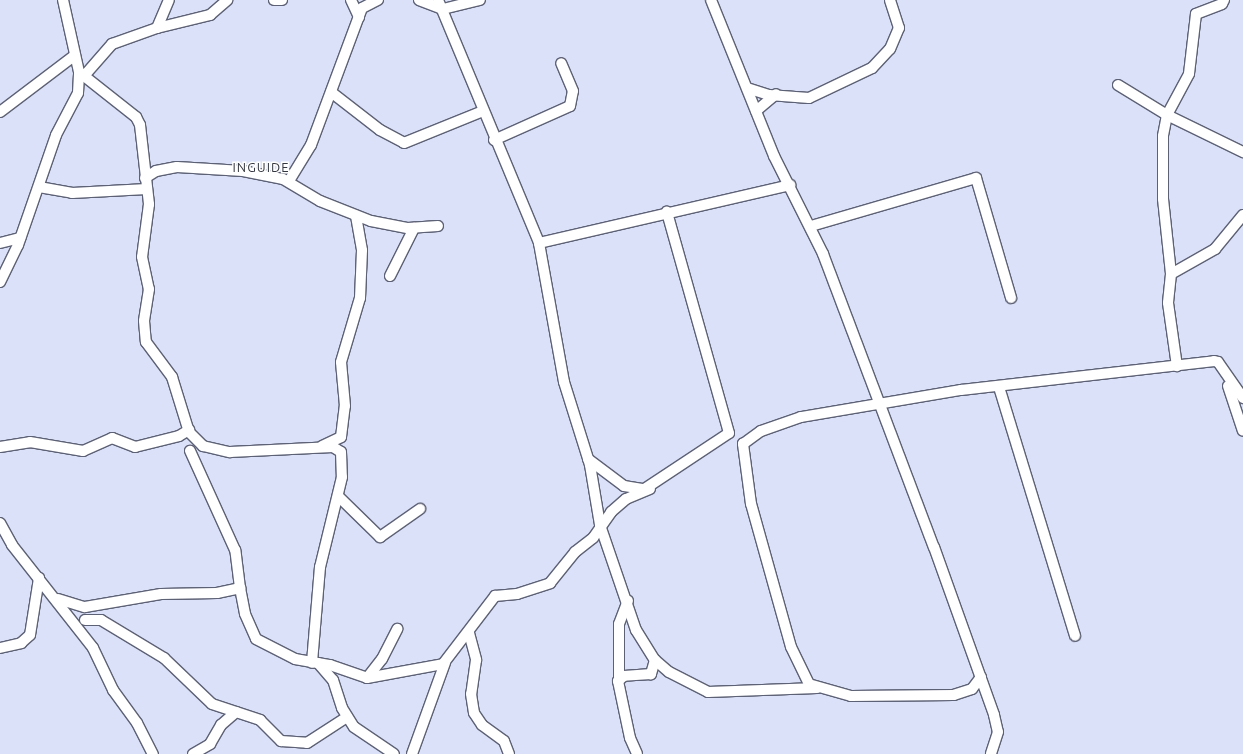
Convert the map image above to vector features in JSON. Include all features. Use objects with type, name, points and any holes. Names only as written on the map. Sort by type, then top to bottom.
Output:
[{"type":"street","points":[[63,0],[75,55],[82,74],[138,121],[144,178],[147,189],[149,217],[142,257],[149,289],[144,321],[146,342],[149,351],[172,376],[188,430],[203,446],[230,452],[317,448],[337,448],[341,452],[338,496],[320,567],[315,663]]},
{"type":"street","points":[[157,28],[169,0]]},
{"type":"street","points":[[0,282],[20,238],[56,135],[78,92],[82,74],[112,44],[157,28],[210,15],[227,0]]},
{"type":"street","points":[[274,0],[282,0]]},
{"type":"street","points":[[351,0],[358,17]]},
{"type":"street","points":[[289,181],[311,145],[362,8],[378,0]]},
{"type":"street","points":[[419,0],[441,5],[480,0]]},
{"type":"street","points":[[711,0],[756,111],[790,185],[811,226],[981,677],[997,726],[991,754]]},
{"type":"street","points":[[747,88],[776,94],[809,98],[872,68],[890,49],[899,28],[890,0]]},
{"type":"street","points":[[1177,366],[1168,303],[1171,274],[1162,165],[1167,115],[1189,74],[1196,14],[1222,4],[1224,0]]},
{"type":"street","points":[[441,5],[494,140],[538,243],[564,382],[588,459],[600,525],[628,601],[636,630],[655,660],[669,672],[708,692],[818,688],[851,696],[954,695],[972,689],[981,677]]},
{"type":"street","points":[[0,112],[75,55]]},
{"type":"street","points":[[494,140],[570,106],[573,91],[561,62]]},
{"type":"street","points":[[1118,85],[1167,115],[1243,152]]},
{"type":"street","points":[[330,92],[380,130],[404,143],[483,111]]},
{"type":"street","points":[[756,111],[776,94]]},
{"type":"street","points":[[144,178],[156,171],[177,167],[243,171],[289,181],[300,191],[356,216],[414,228],[438,226]]},
{"type":"street","points":[[811,226],[976,178],[1011,298]]},
{"type":"street","points":[[538,243],[667,212],[790,185]]},
{"type":"street","points":[[39,187],[72,193],[147,189]]},
{"type":"street","points":[[643,490],[729,433],[667,212]]},
{"type":"street","points":[[1171,274],[1215,249],[1243,215]]},
{"type":"street","points":[[317,448],[341,437],[345,406],[340,370],[358,306],[361,283],[362,250],[356,216]]},
{"type":"street","points":[[390,276],[414,228]]},
{"type":"street","points":[[0,243],[20,238]]},
{"type":"street","points":[[818,688],[807,681],[791,647],[751,504],[743,444],[761,431],[788,420],[879,406],[961,390],[999,387],[1214,361],[1221,367],[1243,398]]},
{"type":"street","points":[[1221,367],[1243,431]]},
{"type":"street","points":[[999,387],[1075,636]]},
{"type":"street","points":[[0,447],[30,442],[83,451],[112,438],[136,447],[179,436],[188,430]]},
{"type":"street","points":[[190,451],[235,550],[244,614],[256,638],[284,654],[367,678],[445,663]]},
{"type":"street","points":[[412,754],[445,663],[496,596],[517,594],[554,580],[600,525],[626,499],[650,489],[643,490],[624,486],[588,459]]},
{"type":"street","points":[[338,496],[380,537],[420,509]]},
{"type":"street","points":[[0,523],[39,578],[58,599],[88,642],[113,690],[140,726],[153,754]]},
{"type":"street","points":[[0,648],[21,643],[30,635],[39,578]]},
{"type":"street","points":[[58,599],[94,606],[161,594],[202,594],[240,588]]},
{"type":"street","points":[[628,601],[619,624],[619,677],[626,724],[637,754]]},
{"type":"street","points":[[88,642],[85,620],[94,606]]},
{"type":"street","points":[[85,620],[106,623],[168,662],[212,704],[264,723],[276,739],[302,744],[326,733],[347,717]]},
{"type":"street","points":[[367,678],[382,660],[397,629]]},
{"type":"street","points":[[469,633],[476,660],[471,694],[474,713],[482,725],[504,741],[510,754]]},
{"type":"street","points":[[651,674],[655,660]]},
{"type":"street","points":[[315,663],[334,680],[347,717],[364,735],[394,754]]},
{"type":"street","points":[[619,677],[669,672]]},
{"type":"street","points":[[193,754],[210,744],[221,725],[236,712]]},
{"type":"district","name":"INGUIDE","points":[[261,167]]}]
